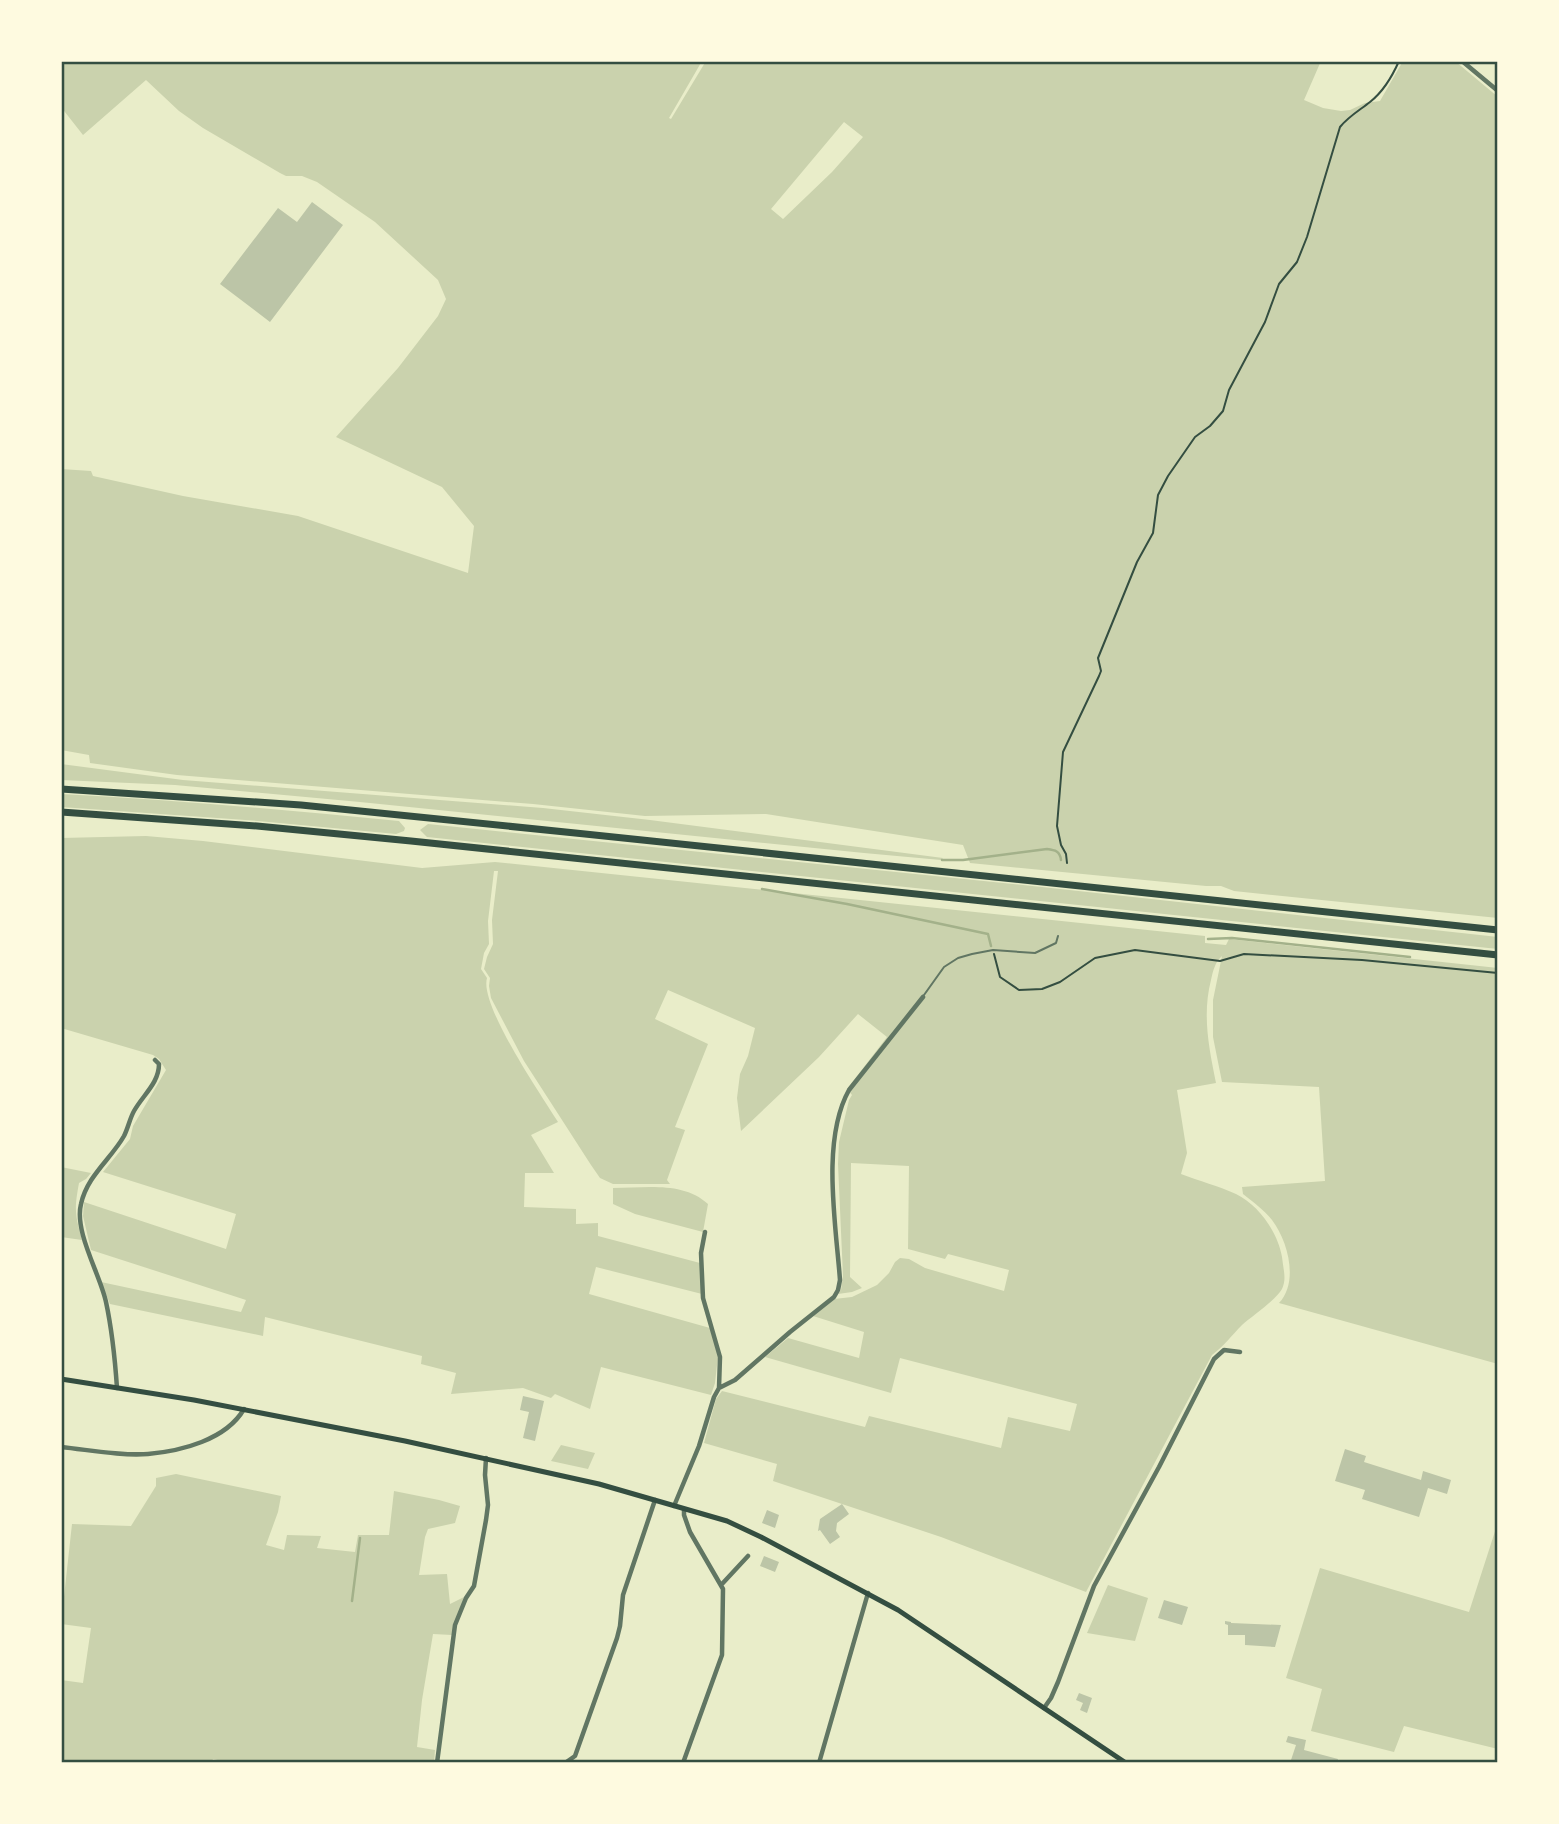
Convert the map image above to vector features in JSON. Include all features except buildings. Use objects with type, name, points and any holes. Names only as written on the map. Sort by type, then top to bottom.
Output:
[{"type":"highway","points":[[61,789],[326,808],[1498,930]]},
{"type":"highway","points":[[61,813],[172,819],[332,833],[1498,955]]},
{"type":"main road","points":[[61,1379],[244,1409],[486,1458],[599,1484],[741,1527],[868,1593],[927,1628],[1126,1763]]},
{"type":"street","points":[[1462,61],[1498,91]]},
{"type":"street","points":[[719,1388],[735,1380],[834,1297],[838,1290],[840,1280],[833,1165],[839,1115],[849,1090],[923,997]]},
{"type":"street","points":[[117,1388],[106,1300],[85,1239],[80,1206],[98,1169],[124,1136],[135,1109],[159,1073],[159,1065],[155,1060]]},
{"type":"street","points":[[674,1506],[719,1388],[720,1357],[703,1298],[701,1252],[705,1232]]},
{"type":"street","points":[[1044,1708],[1058,1682],[1094,1586],[1151,1483],[1214,1359],[1224,1350],[1240,1352]]},
{"type":"street","points":[[61,1447],[147,1454],[169,1450],[197,1443],[220,1432],[241,1415],[244,1409]]},
{"type":"street","points":[[437,1763],[456,1625],[466,1598],[474,1586],[486,1520],[486,1458]]},
{"type":"street","points":[[565,1763],[575,1756],[617,1638],[623,1595],[655,1500]]},
{"type":"street","points":[[683,1763],[722,1655],[723,1589],[690,1532],[684,1509]]},
{"type":"street","points":[[722,1584],[748,1556]]},
{"type":"street","points":[[820,1763],[868,1593]]},
{"type":"lane","points":[[923,997],[944,967],[965,956],[993,950],[1035,953],[1056,943],[1058,936]]},
{"type":"path","points":[[1067,863],[1057,826],[1063,752],[1099,676],[1101,671],[1098,658],[1137,562],[1153,533],[1158,495],[1195,438],[1223,411],[1229,390],[1265,321],[1279,284],[1297,262],[1340,127],[1347,118],[1383,90],[1399,61]]},
{"type":"path","points":[[993,950],[1000,976],[1019,990],[1042,989],[1060,982],[1095,958],[1135,950],[1220,961],[1244,954],[1362,960],[1498,973]]},
{"type":"green space","points":[[61,61],[702,61],[669,118],[671,119],[706,61],[1321,61],[1304,100],[1323,108],[1341,111],[1380,101],[1403,61],[1455,61],[1498,97],[1498,918],[1234,891],[1221,886],[970,863],[963,845],[766,814],[645,816],[533,804],[177,775],[90,763],[89,755],[61,750],[61,469],[91,471],[93,476],[183,496],[298,516],[468,573],[474,526],[442,487],[336,437],[398,368],[438,316],[446,299],[438,280],[375,222],[317,182],[302,176],[286,176],[203,128],[179,111],[146,80],[83,135],[61,107]],"holes":[[[844,122],[863,137],[832,172],[783,219],[771,209]]]},
{"type":"green space","points":[[61,764],[183,780],[543,808],[943,858],[941,860],[864,853],[175,785],[61,780]]},
{"type":"green space","points":[[61,794],[399,821],[405,828],[396,834],[61,807]]},
{"type":"green space","points":[[428,824],[1498,937],[1498,949],[427,837],[420,830]]},
{"type":"green space","points":[[146,836],[422,868],[495,862],[1205,936],[1205,943],[1226,945],[1229,939],[1498,968],[1498,1364],[1279,1303],[1289,1284],[1287,1250],[1272,1220],[1243,1194],[1242,1187],[1325,1181],[1319,1087],[1222,1082],[1213,1037],[1213,1000],[1222,956],[1214,970],[1207,1006],[1209,1044],[1216,1083],[1177,1090],[1187,1153],[1181,1174],[1236,1194],[1260,1212],[1272,1229],[1280,1248],[1283,1285],[1275,1298],[1242,1325],[1212,1355],[1086,1592],[941,1537],[773,1481],[777,1464],[704,1443],[716,1399],[722,1391],[865,1427],[869,1416],[1001,1448],[1008,1417],[1070,1431],[1077,1404],[900,1358],[891,1393],[765,1357],[788,1338],[859,1358],[864,1332],[813,1316],[834,1299],[852,1297],[877,1285],[900,1258],[1004,1291],[1009,1270],[948,1254],[945,1259],[908,1249],[909,1166],[851,1163],[850,1277],[862,1288],[838,1294],[843,1276],[838,1164],[839,1142],[852,1095],[847,1089],[887,1037],[858,1014],[819,1057],[741,1131],[737,1098],[740,1074],[755,1028],[668,990],[655,1019],[708,1044],[675,1127],[685,1130],[667,1180],[670,1184],[613,1184],[600,1178],[591,1165],[524,1061],[491,998],[490,978],[484,969],[493,944],[492,920],[498,871],[494,871],[488,921],[489,944],[481,969],[487,978],[487,991],[492,1008],[502,1029],[558,1122],[531,1135],[554,1173],[525,1173],[524,1207],[576,1209],[576,1224],[598,1223],[598,1236],[700,1263],[702,1294],[596,1267],[589,1294],[710,1328],[718,1356],[711,1395],[601,1367],[590,1409],[555,1394],[551,1398],[523,1388],[451,1394],[456,1373],[421,1364],[422,1356],[265,1317],[263,1336],[110,1304],[101,1282],[241,1312],[246,1300],[91,1250],[83,1216],[84,1202],[226,1249],[236,1214],[103,1172],[130,1139],[133,1126],[166,1070],[153,1055],[61,1028],[61,838]]},
{"type":"green space","points":[[61,1167],[91,1173],[79,1183],[76,1200],[82,1240],[61,1237]]},
{"type":"green space","points":[[663,1187],[698,1197],[708,1204],[703,1232],[635,1214],[613,1204],[613,1188]]},
{"type":"green space","points":[[561,1445],[595,1453],[588,1469],[551,1461]]},
{"type":"green space","points":[[176,1474],[281,1496],[266,1545],[284,1550],[287,1535],[321,1536],[317,1548],[355,1552],[358,1535],[389,1535],[394,1491],[460,1506],[455,1523],[428,1529],[419,1575],[447,1574],[450,1604],[464,1597],[452,1635],[433,1634],[417,1747],[435,1750],[434,1763],[232,1763],[213,1759],[211,1763],[61,1763],[61,1680],[83,1683],[91,1628],[61,1624],[72,1524],[131,1526],[156,1486],[156,1478]]},
{"type":"green space","points":[[1498,1522],[1498,1749],[1404,1726],[1394,1752],[1311,1731],[1322,1689],[1286,1678],[1320,1568],[1469,1612]]},
{"type":"green space","points":[[1108,1585],[1148,1598],[1135,1641],[1087,1633]]},
{"type":"waterway","points":[[942,860],[963,860],[1047,849],[1057,852],[1061,860]]},
{"type":"waterway","points":[[762,889],[988,934],[991,946]]},
{"type":"waterway","points":[[1208,939],[1232,938],[1410,957]]},
{"type":"waterway","points":[[352,1601],[360,1538]]}]
